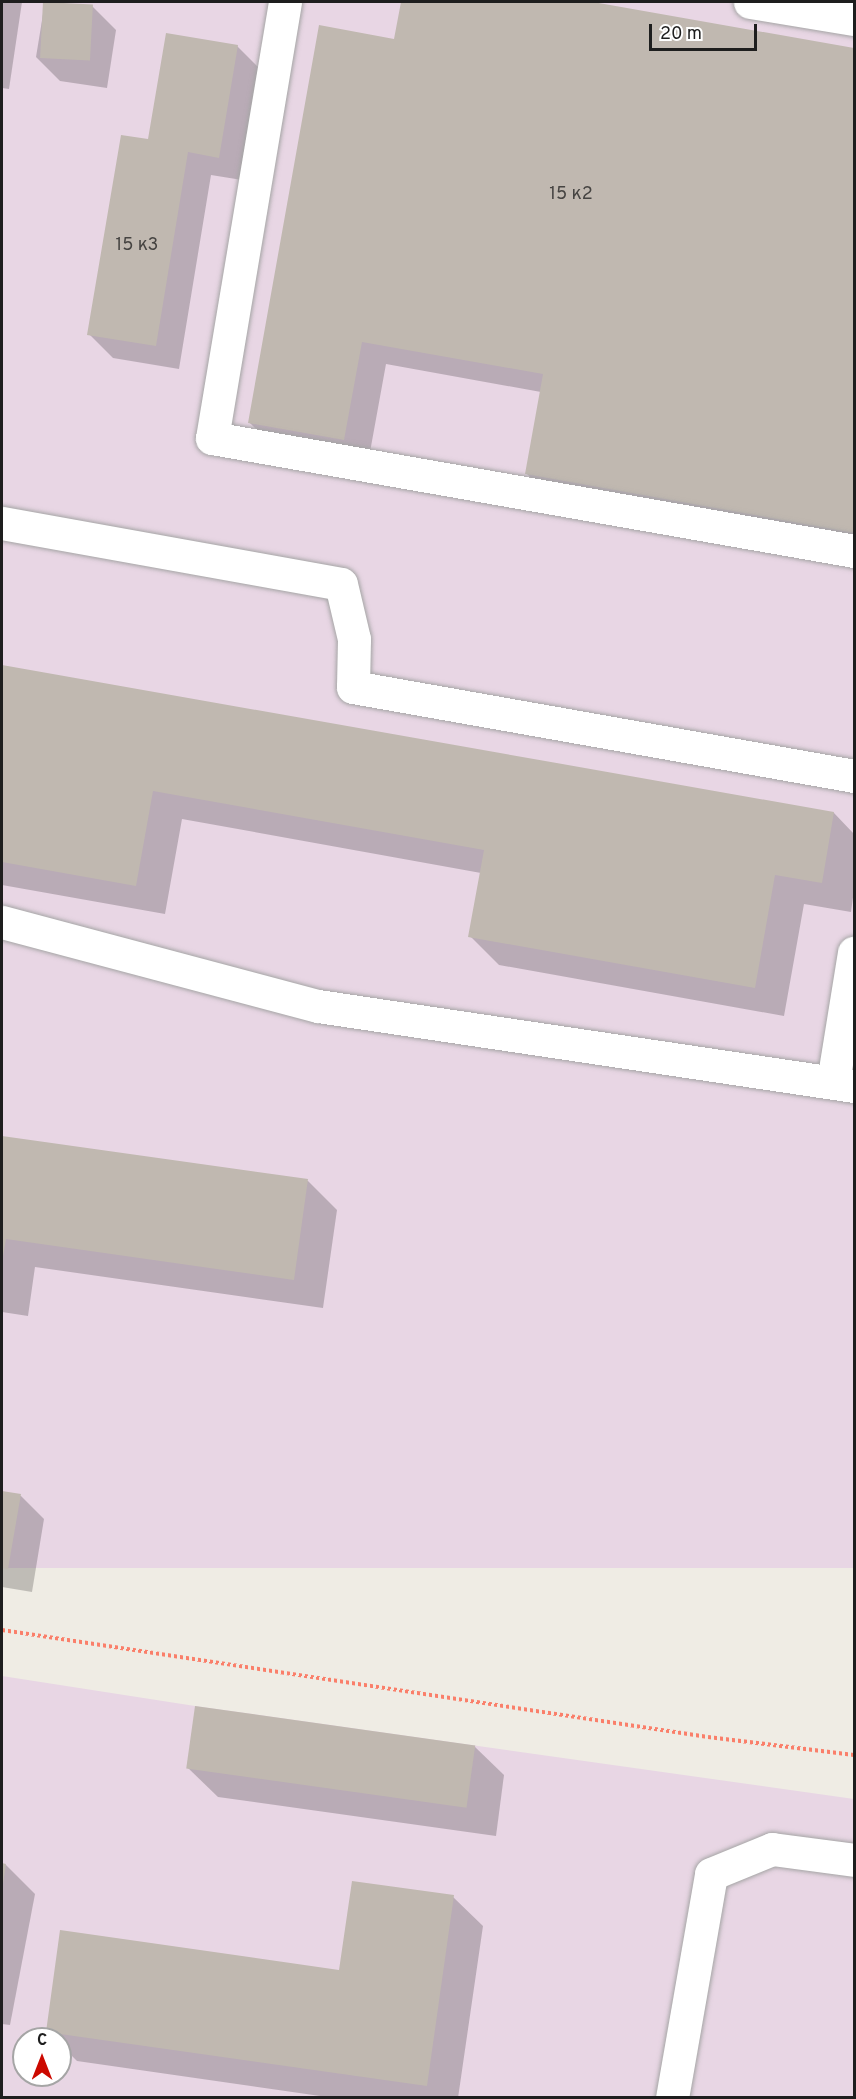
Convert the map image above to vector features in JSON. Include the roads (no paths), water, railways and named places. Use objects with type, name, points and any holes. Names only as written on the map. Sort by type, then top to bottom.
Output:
[{"type":"lane","points":[[285,2],[212,438],[855,551]]},
{"type":"lane","points":[[750,2],[855,20]]},
{"type":"lane","points":[[2,523],[341,584],[354,639],[352,687],[855,776]]},
{"type":"lane","points":[[2,922],[318,1006],[844,1084],[855,953]]},
{"type":"lane","points":[[672,2097],[711,1874],[772,1849],[855,1860]]}]
